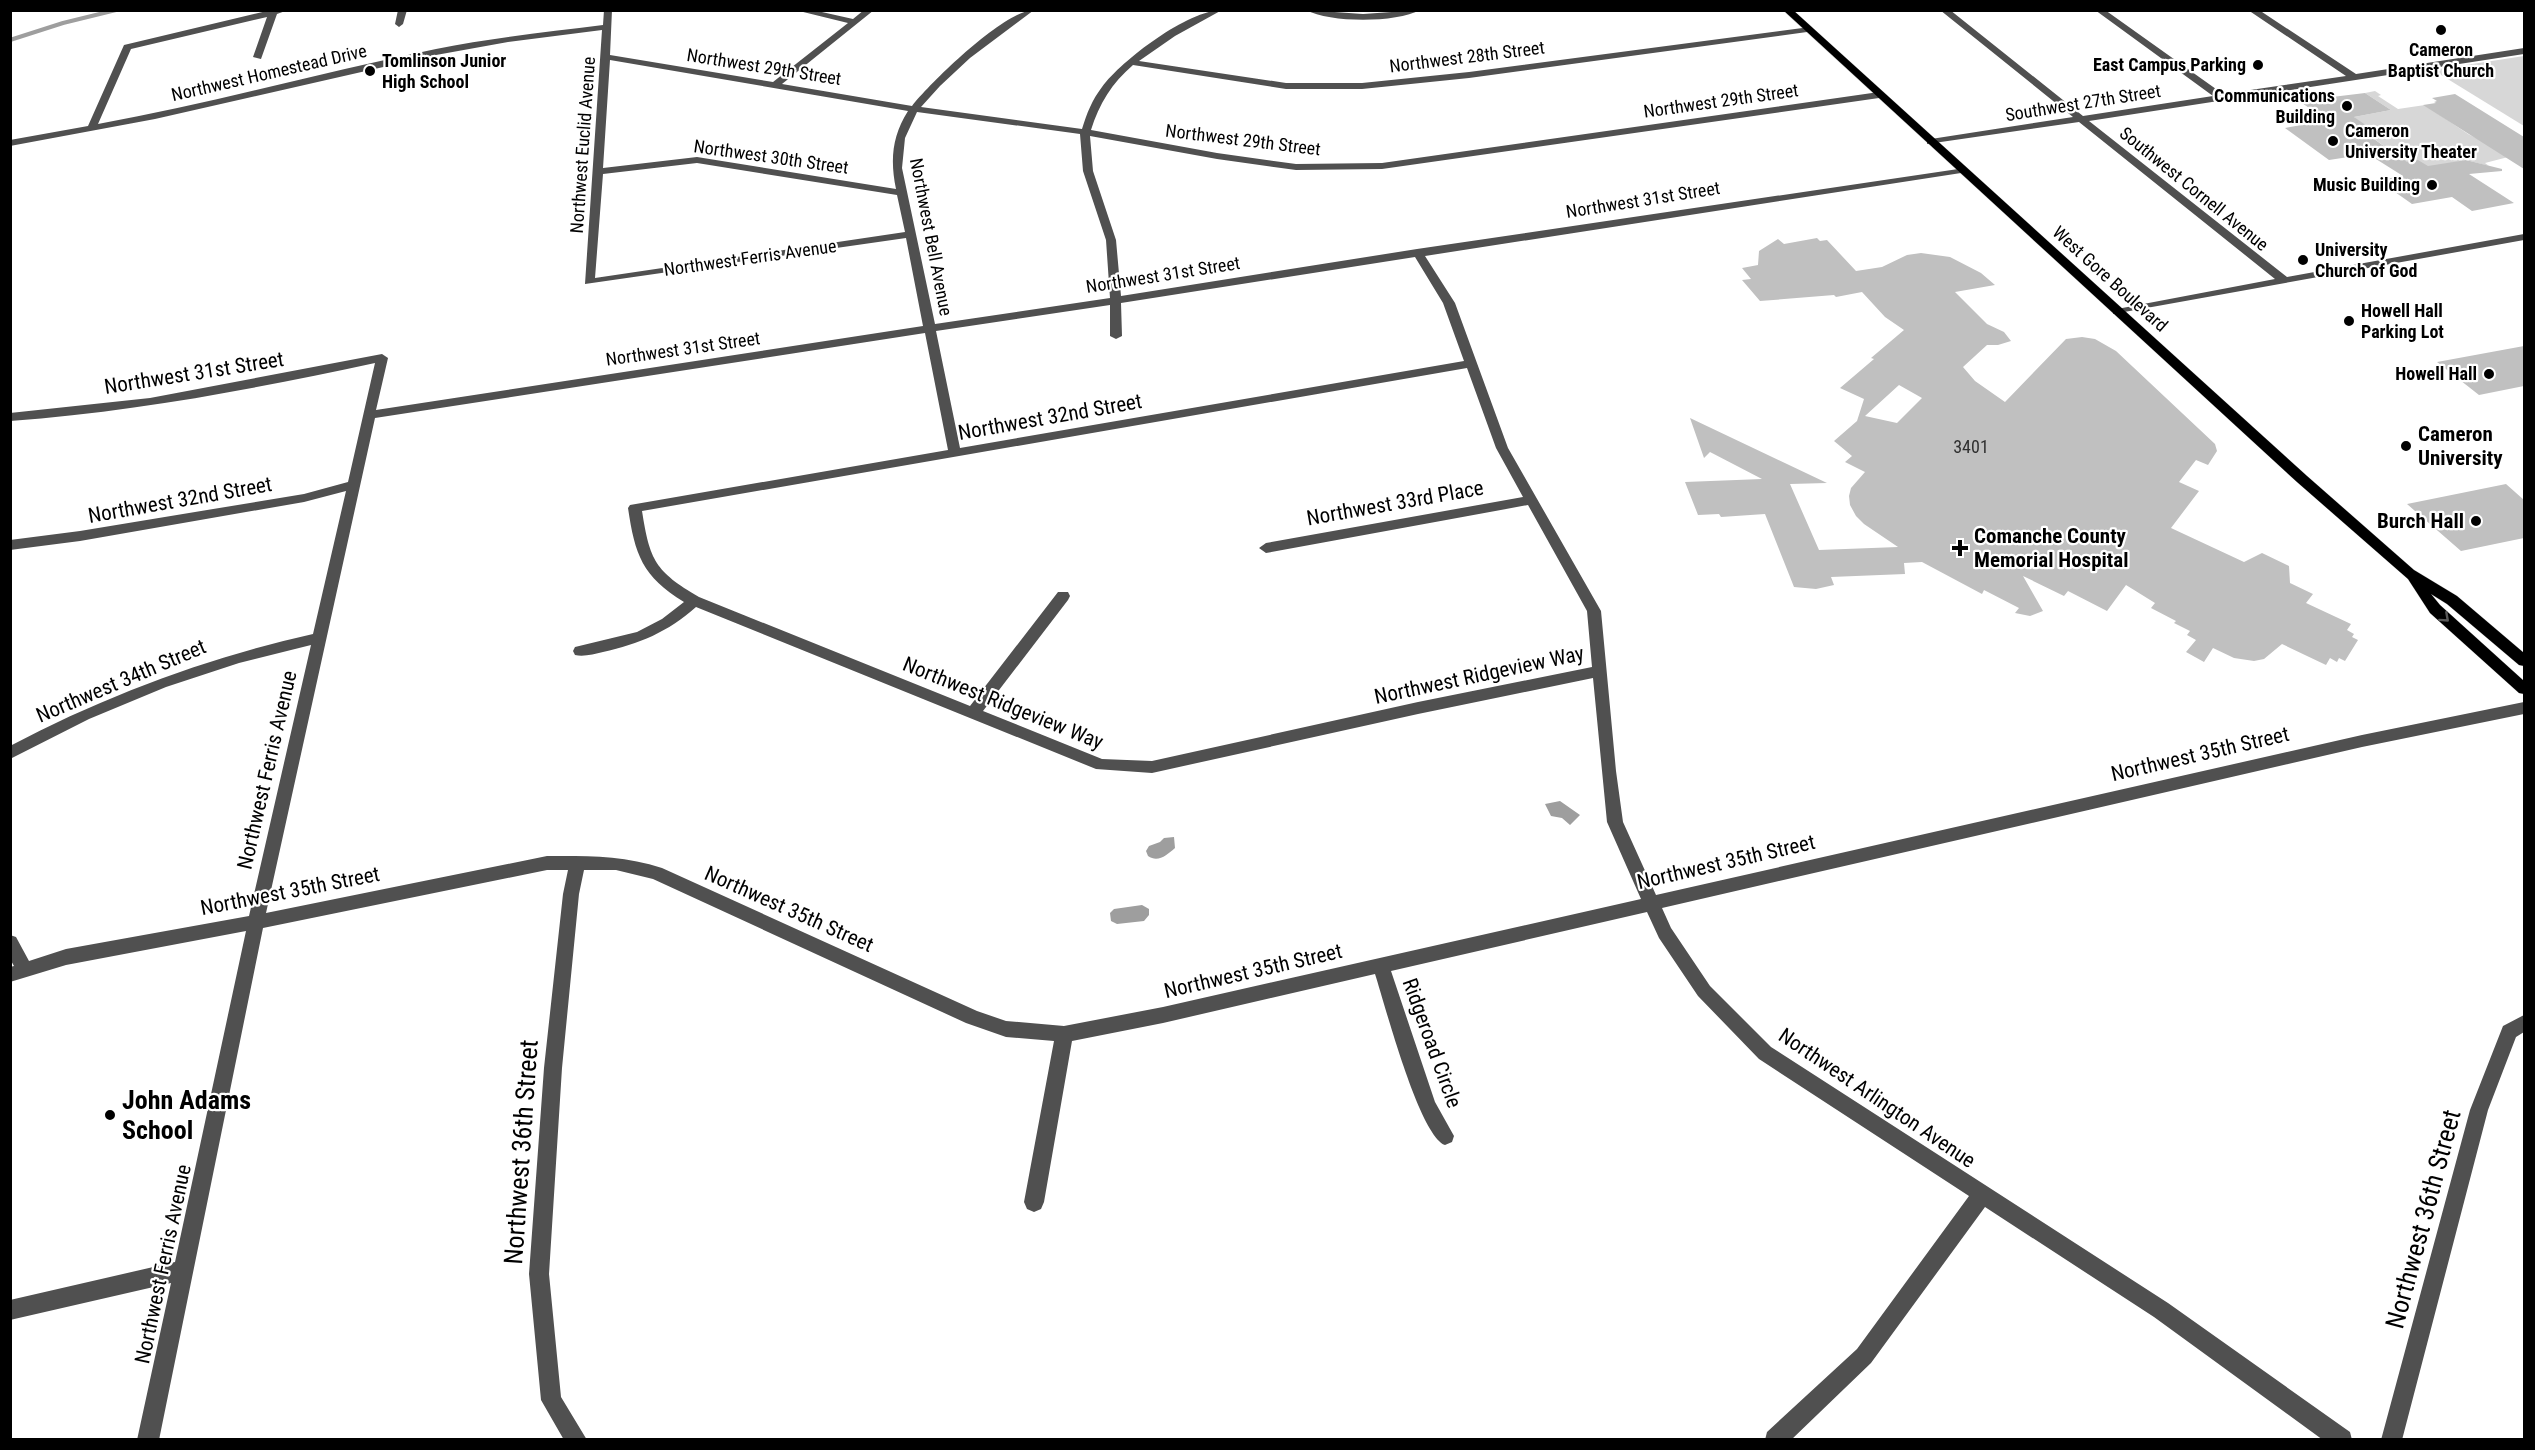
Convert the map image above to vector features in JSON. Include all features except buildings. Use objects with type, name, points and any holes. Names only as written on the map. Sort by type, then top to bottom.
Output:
[{"type":"main road","name":"West Gore Boulevard","points":[[1787,10],[2117,312],[2409,573],[2452,600],[2524,661]]},
{"type":"main road","name":"West Gore Boulevard","points":[[2409,573],[2434,609],[2524,689]]},
{"type":"street","points":[[92,127],[127,47],[284,10]]},
{"type":"street","points":[[399,24],[403,10]]},
{"type":"street","name":"Northwest Euclid Avenue","points":[[589,282],[608,10]]},
{"type":"street","points":[[799,10],[854,22]]},
{"type":"street","points":[[774,86],[870,10]]},
{"type":"street","name":"Northwest Bell Avenue","points":[[956,453],[897,168],[896,150],[914,109],[947,75],[1030,10]]},
{"type":"street","points":[[1116,336],[1111,239],[1086,160],[1086,132],[1106,87],[1130,62],[1154,43],[1218,10]]},
{"type":"street","points":[[1310,10],[1340,17],[1368,18],[1416,10]]},
{"type":"street","name":"Southwest Cornell Avenue","points":[[1944,10],[2283,280]]},
{"type":"street","points":[[2099,10],[2223,99]]},
{"type":"street","points":[[2252,10],[2356,78]]},
{"type":"street","points":[[258,57],[273,13]]},
{"type":"street","name":"Northwest Homestead Drive","points":[[10,143],[155,116],[436,52],[508,39],[607,27]]},
{"type":"street","name":"Northwest 28th Street","points":[[1130,62],[1286,86],[1362,86],[1469,75],[1807,29]]},
{"type":"street","name":"Southwest 27th Street","points":[[1931,142],[2524,51]]},
{"type":"street","name":"Northwest 29th Street","points":[[606,57],[914,109],[1086,132],[1217,156],[1296,167],[1382,166],[1879,95]]},
{"type":"street","name":"Northwest 30th Street","points":[[598,172],[697,160],[903,193]]},
{"type":"street","name":"Northwest 31st Street","points":[[370,415],[1961,170]]},
{"type":"street","name":"Northwest Ferris Avenue","points":[[589,282],[911,234]]},
{"type":"street","points":[[2117,312],[2524,237]]},
{"type":"street","name":"Northwest Arlington Avenue","points":[[1417,252],[1449,303],[1502,448],[1594,611],[1608,771],[1615,822],[1665,933],[1704,991],[1766,1053],[2161,1310],[2342,1440]]},
{"type":"street","name":"Northwest 31st Street","points":[[10,417],[151,401],[269,382],[381,358]]},
{"type":"street","name":"Northwest Ferris Avenue","points":[[148,1440],[256,922],[381,358]]},
{"type":"street","name":"Northwest 32nd Street","points":[[635,508],[1471,364]]},
{"type":"street","name":"Northwest 32nd Street","points":[[10,545],[80,536],[304,498],[354,485]]},
{"type":"street","name":"Northwest 33rd Place","points":[[1266,548],[1531,500]]},
{"type":"street","name":"Northwest Ridgeview Way","points":[[635,508],[639,535],[649,567],[665,584],[694,601],[1101,765],[1152,768],[1418,708],[1600,671]]},
{"type":"street","points":[[972,714],[1063,596]]},
{"type":"street","points":[[580,651],[623,643],[650,634],[676,617],[694,601]]},
{"type":"street","name":"Northwest 34th Street","points":[[10,753],[115,702],[190,671],[270,648],[320,638]]},
{"type":"street","name":"Northwest 35th Street","points":[[18,973],[66,957],[256,922],[547,863],[616,862],[656,873],[972,1017],[1006,1029],[1064,1034],[1163,1015],[2350,743],[2524,708]]},
{"type":"street","name":"Northwest 36th Street","points":[[577,1440],[551,1400],[539,1274],[552,1068],[571,894],[578,861]]},
{"type":"street","points":[[10,942],[18,973]]},
{"type":"street","name":"Ridgeroad Circle","points":[[1380,964],[1427,1106],[1445,1136]]},
{"type":"street","name":"Northwest 36th Street","points":[[2391,1440],[2480,1110],[2509,1032],[2524,1023]]},
{"type":"street","points":[[1034,1202],[1064,1034]]},
{"type":"street","points":[[1775,1440],[1864,1356],[1982,1195]]},
{"type":"street","points":[[10,1310],[185,1270]]},
{"type":"shaded area","points":[[2524,56],[2524,126],[2433,70]]},
{"type":"shaded area","points":[[2375,91],[2381,95],[2378,96],[2398,109],[2425,105],[2468,134],[2512,156],[2485,163],[2489,166],[2466,160],[2433,167],[2380,161],[2366,152],[2387,148],[2363,131],[2365,130],[2354,117],[2391,110],[2365,93]]},
{"type":"shaded area","points":[[1560,801],[1580,815],[1570,825],[1562,818],[1551,816],[1545,804]]},
{"type":"shaded area","points":[[1174,837],[1175,848],[1169,853],[1155,859],[1148,856],[1146,851],[1149,846],[1164,838]]},
{"type":"shaded area","points":[[1142,905],[1149,909],[1149,915],[1144,921],[1117,924],[1111,921],[1110,913],[1114,909]]},
{"type":"waterway","points":[[10,40],[63,23],[116,10]]},
{"type":"place","name":"Cameron Baptist Church","points":[[2441,30]]},
{"type":"place","name":"East Campus Parking","points":[[2258,65]]},
{"type":"place","name":"Tomlinson Junior High School","points":[[370,71]]},
{"type":"place","name":"Communications Building","points":[[2347,106]]},
{"type":"place","name":"Cameron University Theater","points":[[2333,141]]},
{"type":"place","name":"Music Building","points":[[2432,185]]},
{"type":"place","name":"University Church of God","points":[[2303,260]]},
{"type":"place","name":"Howell Hall Parking Lot","points":[[2349,321]]},
{"type":"place","name":"Howell Hall","points":[[2489,374]]},
{"type":"place","name":"Cameron University","points":[[2406,446]]},
{"type":"place","name":"Burch Hall","points":[[2476,521]]},
{"type":"place","name":"Comanche County Memorial Hospital","points":[[1960,548]]},
{"type":"place","name":"John Adams School","points":[[110,1115]]}]
